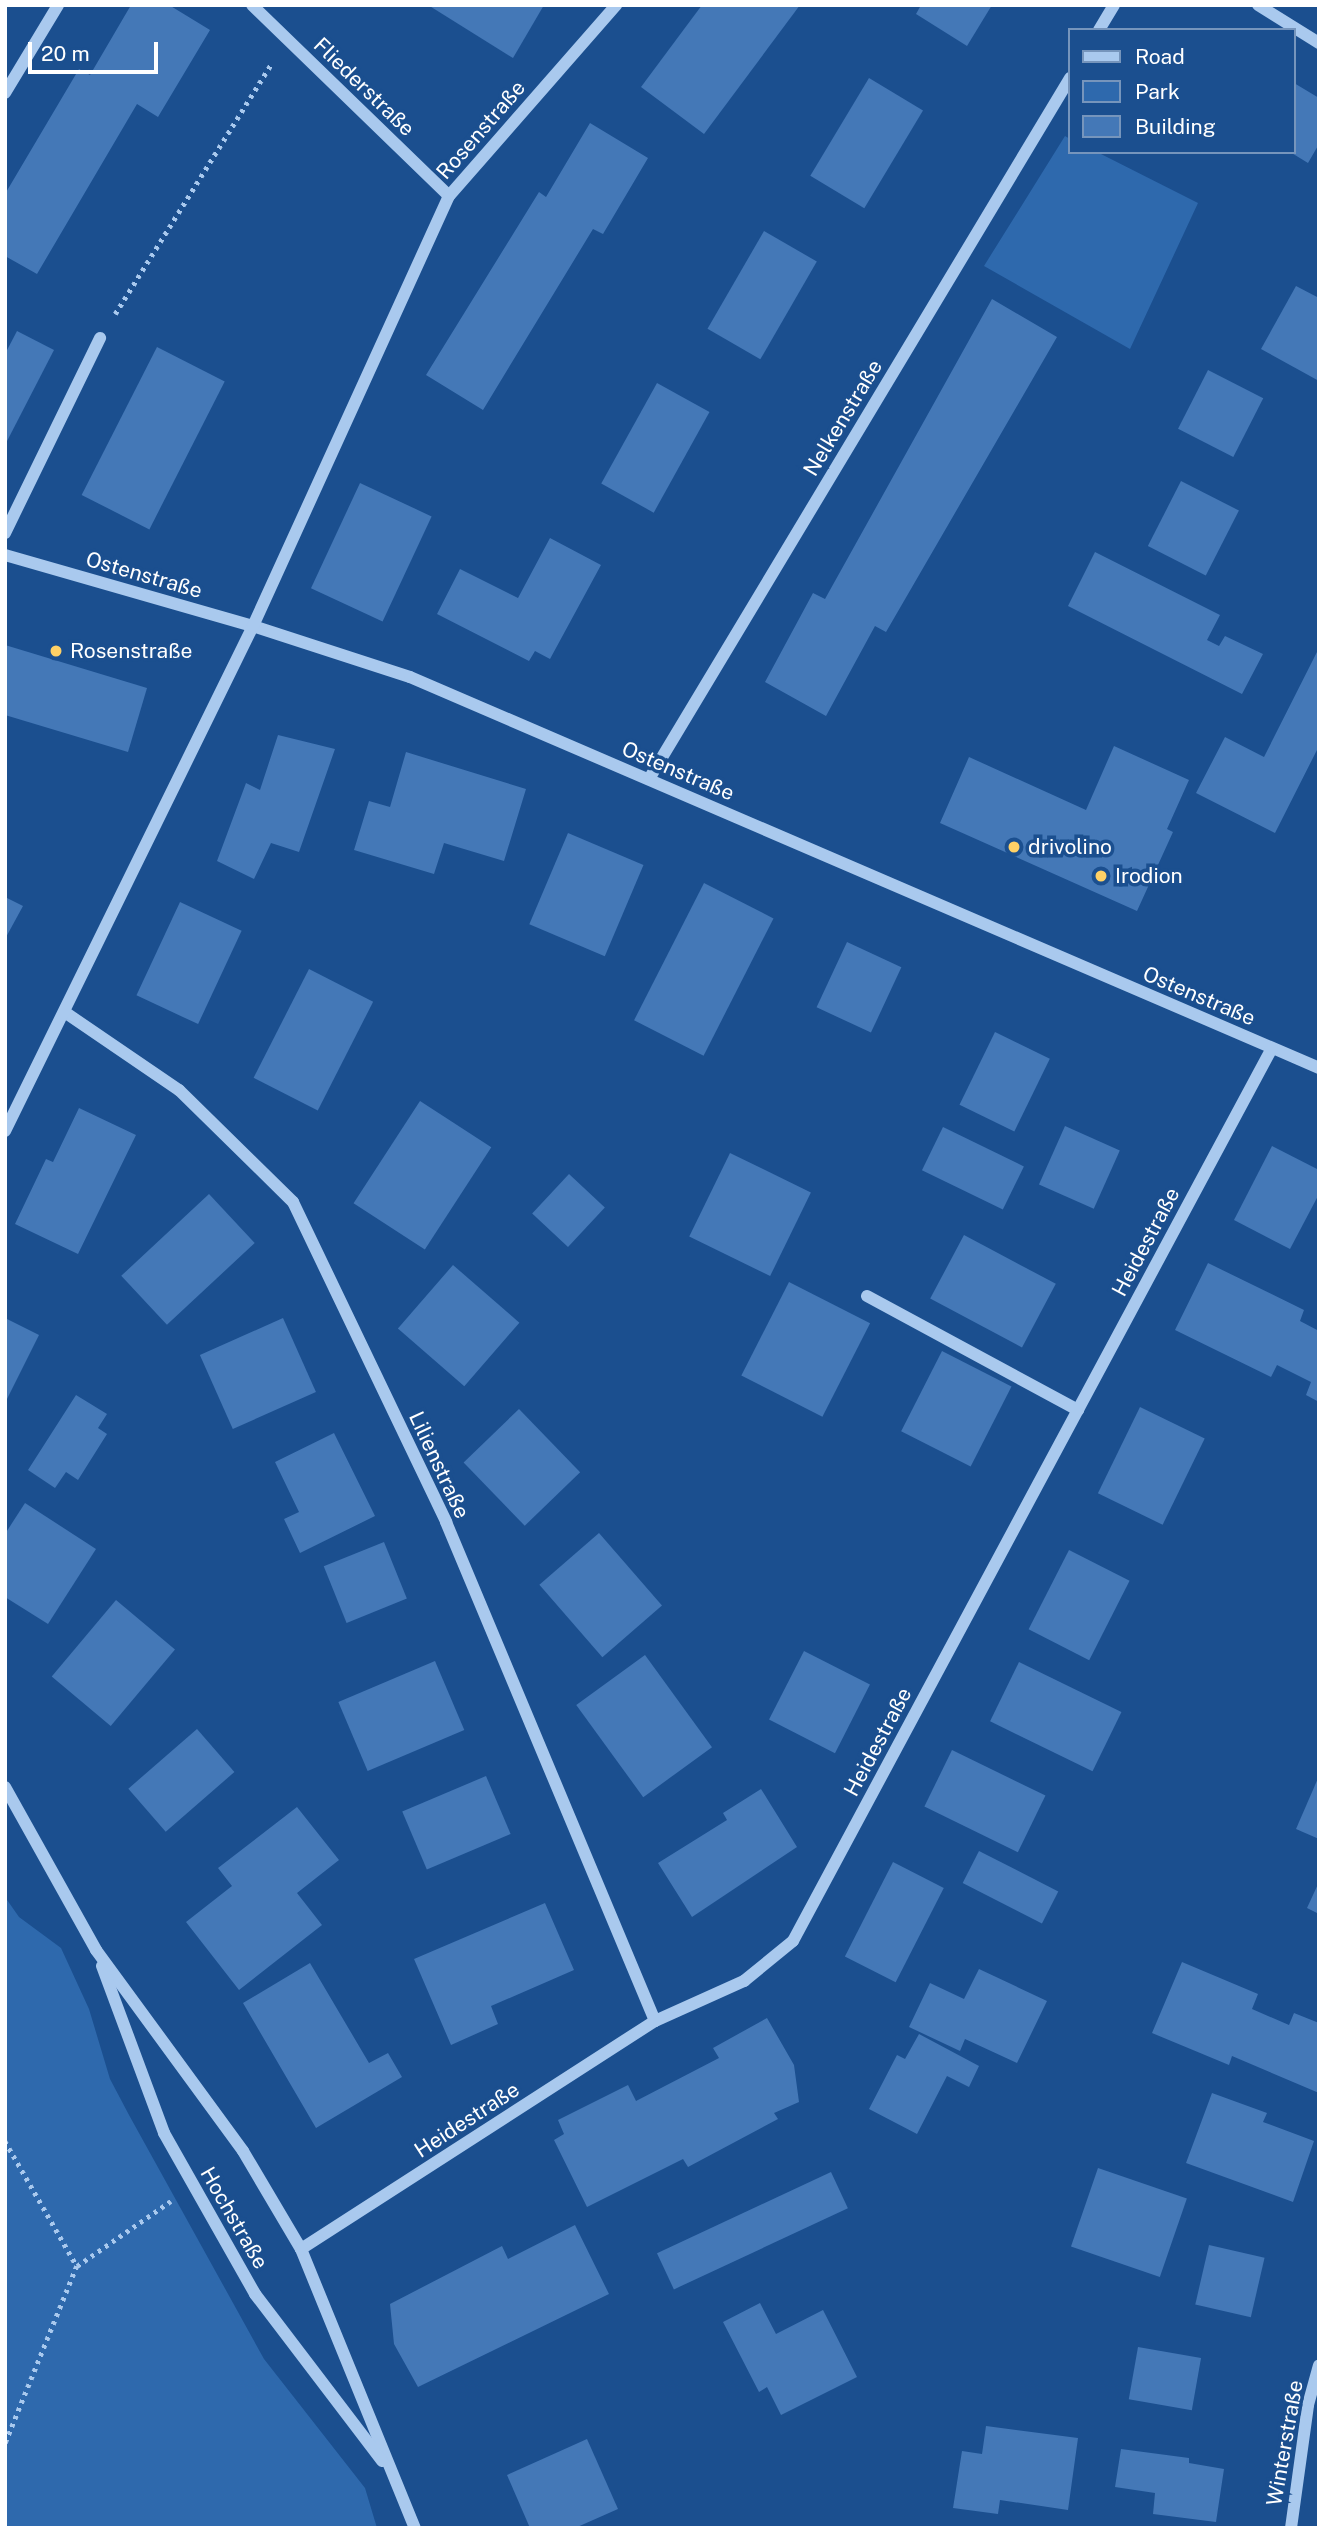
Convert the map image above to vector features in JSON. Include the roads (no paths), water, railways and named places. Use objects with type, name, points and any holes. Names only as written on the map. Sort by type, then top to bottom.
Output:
[{"type":"street","points":[[5,93],[58,5]]},
{"type":"street","name":"Fliederstraße","points":[[252,5],[449,196]]},
{"type":"street","name":"Rosenstraße","points":[[5,1131],[66,1013],[253,625],[449,196],[616,5]]},
{"type":"street","points":[[1100,28],[1114,5]]},
{"type":"street","points":[[1258,5],[1295,28]]},
{"type":"street","points":[[1296,29],[1319,43]]},
{"type":"street","name":"Nelkenstraße","points":[[649,779],[1068,81]]},
{"type":"street","points":[[5,533],[100,338]]},
{"type":"street","name":"Ostenstraße","points":[[5,555],[253,625],[410,677],[1319,1068]]},
{"type":"street","name":"Lilienstraße","points":[[66,1013],[179,1090],[293,1202],[446,1522],[655,2021]]},
{"type":"street","name":"Heidestraße","points":[[301,2249],[655,2021],[744,1981],[793,1941],[1272,1048]]},
{"type":"street","points":[[867,1296],[1078,1410]]},
{"type":"street","name":"Hochstraße","points":[[5,1787],[96,1950],[243,2151],[301,2249],[415,2528]]},
{"type":"street","name":"Hochstraße","points":[[96,1950],[164,2133],[193,2186],[255,2294],[393,2476]]},
{"type":"street","name":"Winterstraße","points":[[1291,2528],[1308,2405],[1319,2365]]},
{"type":"place","name":"Rosenstraße","points":[[56,651]]},
{"type":"place","name":"drivolino","points":[[1014,847]]},
{"type":"place","name":"Irodion","points":[[1101,876]]}]
